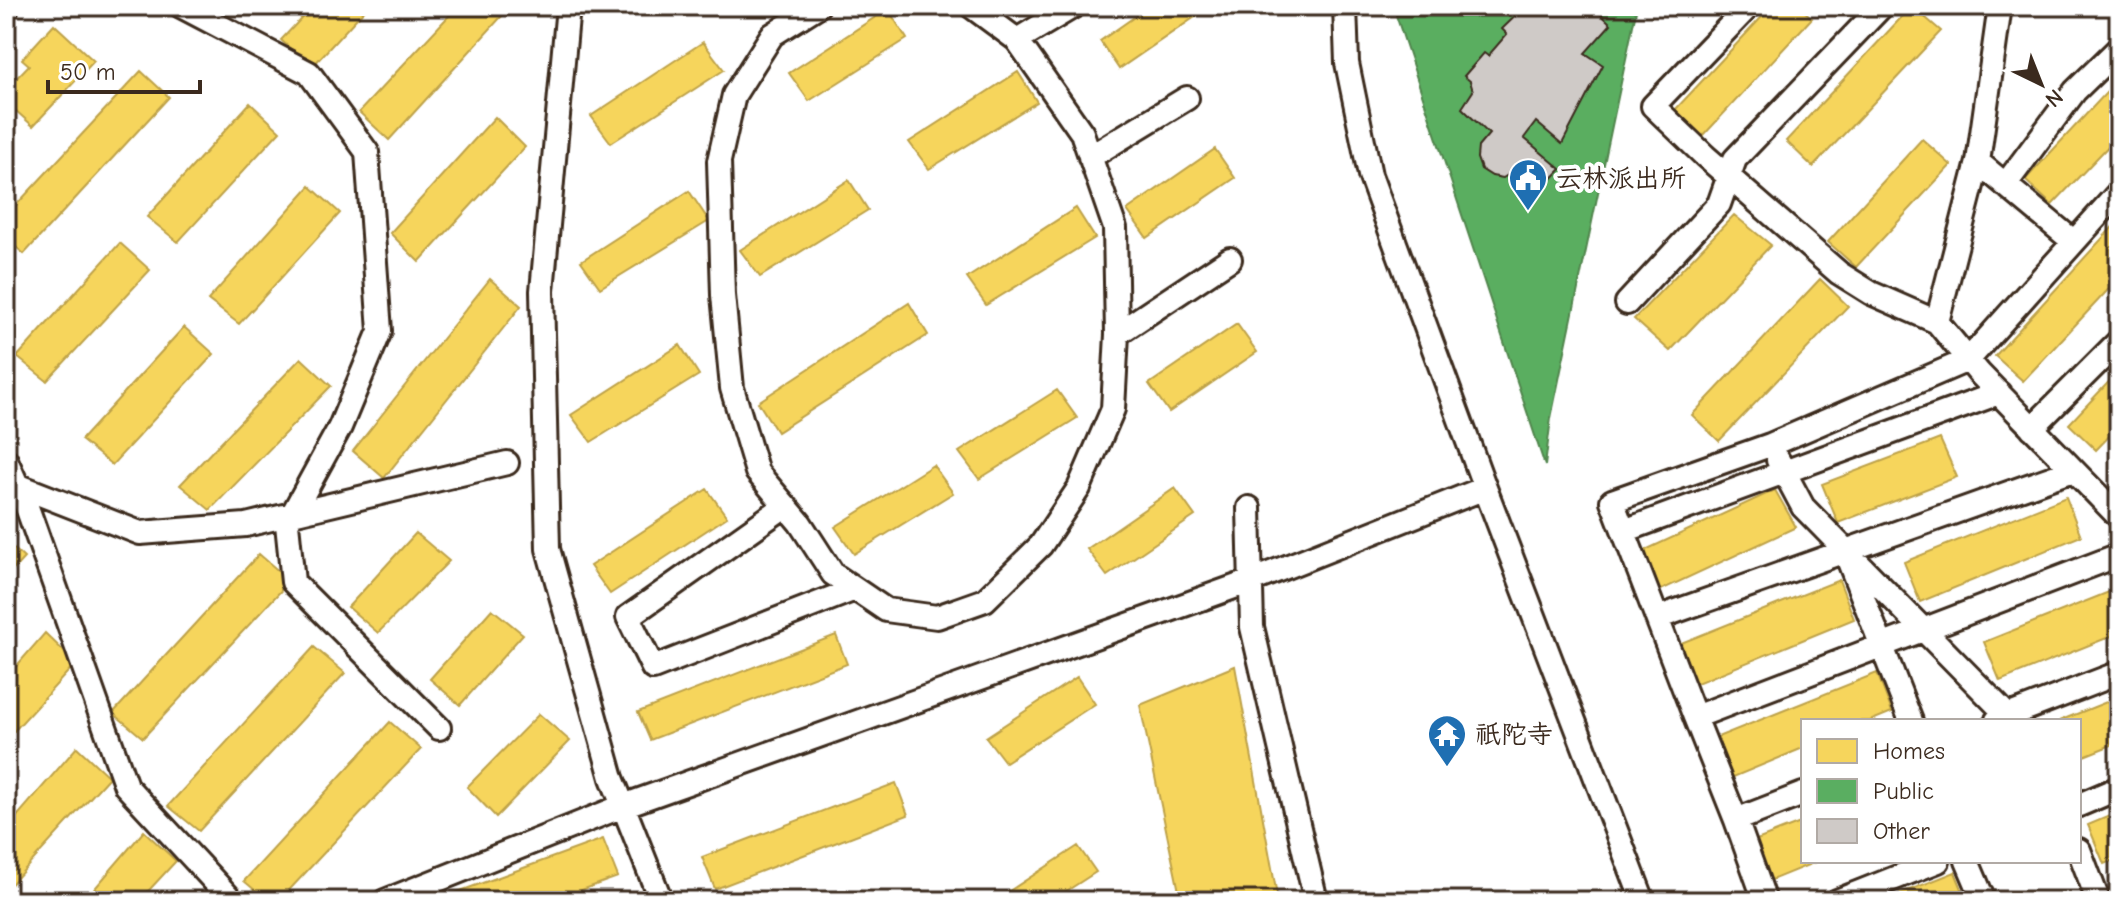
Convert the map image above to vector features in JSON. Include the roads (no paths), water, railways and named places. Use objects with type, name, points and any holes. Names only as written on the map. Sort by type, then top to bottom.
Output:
[{"type":"street","points":[[181,6],[309,73],[367,152],[380,331],[340,427],[287,524],[293,582],[439,728]]},
{"type":"street","points":[[568,6],[542,291],[548,549],[612,778],[661,901]]},
{"type":"street","points":[[818,6],[772,35],[734,95],[719,161],[723,295],[732,388],[757,472],[833,574],[886,610],[937,617],[985,600],[1041,545],[1079,488],[1113,409],[1117,334],[1115,228],[1082,133],[1017,40],[971,6]]},
{"type":"street","points":[[1017,40],[1074,6]]},
{"type":"street","points":[[1345,6],[1347,63],[1370,175],[1485,488],[1643,901]]},
{"type":"street","points":[[1749,6],[1653,106],[1728,177],[1839,273],[1871,293],[1937,322],[2032,428],[2073,470],[2115,505]]},
{"type":"street","points":[[1627,303],[1719,204],[1735,159],[1882,6]]},
{"type":"street","points":[[1937,322],[1978,162],[2000,6]]},
{"type":"street","points":[[2005,185],[2075,91],[2119,48]]},
{"type":"street","points":[[1090,157],[1187,98]]},
{"type":"street","points":[[1978,162],[2074,242]]},
{"type":"street","points":[[1765,901],[1612,501],[1770,445],[1968,360],[2119,192]]},
{"type":"street","points":[[1117,334],[1230,259]]},
{"type":"street","points":[[2032,428],[2119,341]]},
{"type":"street","points":[[1624,531],[1999,393]]},
{"type":"street","points":[[1770,445],[1803,507],[2005,719],[2119,673]]},
{"type":"street","points":[[6,460],[126,786],[229,897]]},
{"type":"street","points":[[17,485],[140,533],[246,525],[507,463]]},
{"type":"street","points":[[1657,618],[2073,470]]},
{"type":"street","points":[[385,901],[420,894],[623,806],[1251,581],[1485,488]]},
{"type":"street","points":[[785,506],[628,617],[653,668],[855,589]]},
{"type":"street","points":[[1249,508],[1252,627],[1316,901]]},
{"type":"street","points":[[1845,550],[1910,719]]},
{"type":"street","points":[[1695,717],[2119,555]]},
{"type":"street","points":[[2081,804],[2119,788]]},
{"type":"street","points":[[1736,820],[1801,795]]},
{"type":"street","points":[[2081,856],[2096,900],[2119,891]]},
{"type":"street","points":[[1837,901],[1933,863]]},
{"type":"street","points":[[1968,863],[1984,901]]},
{"type":"place","name":"云林派出所","points":[[1528,212]]},
{"type":"place","name":"祇陀寺","points":[[1447,768]]}]
